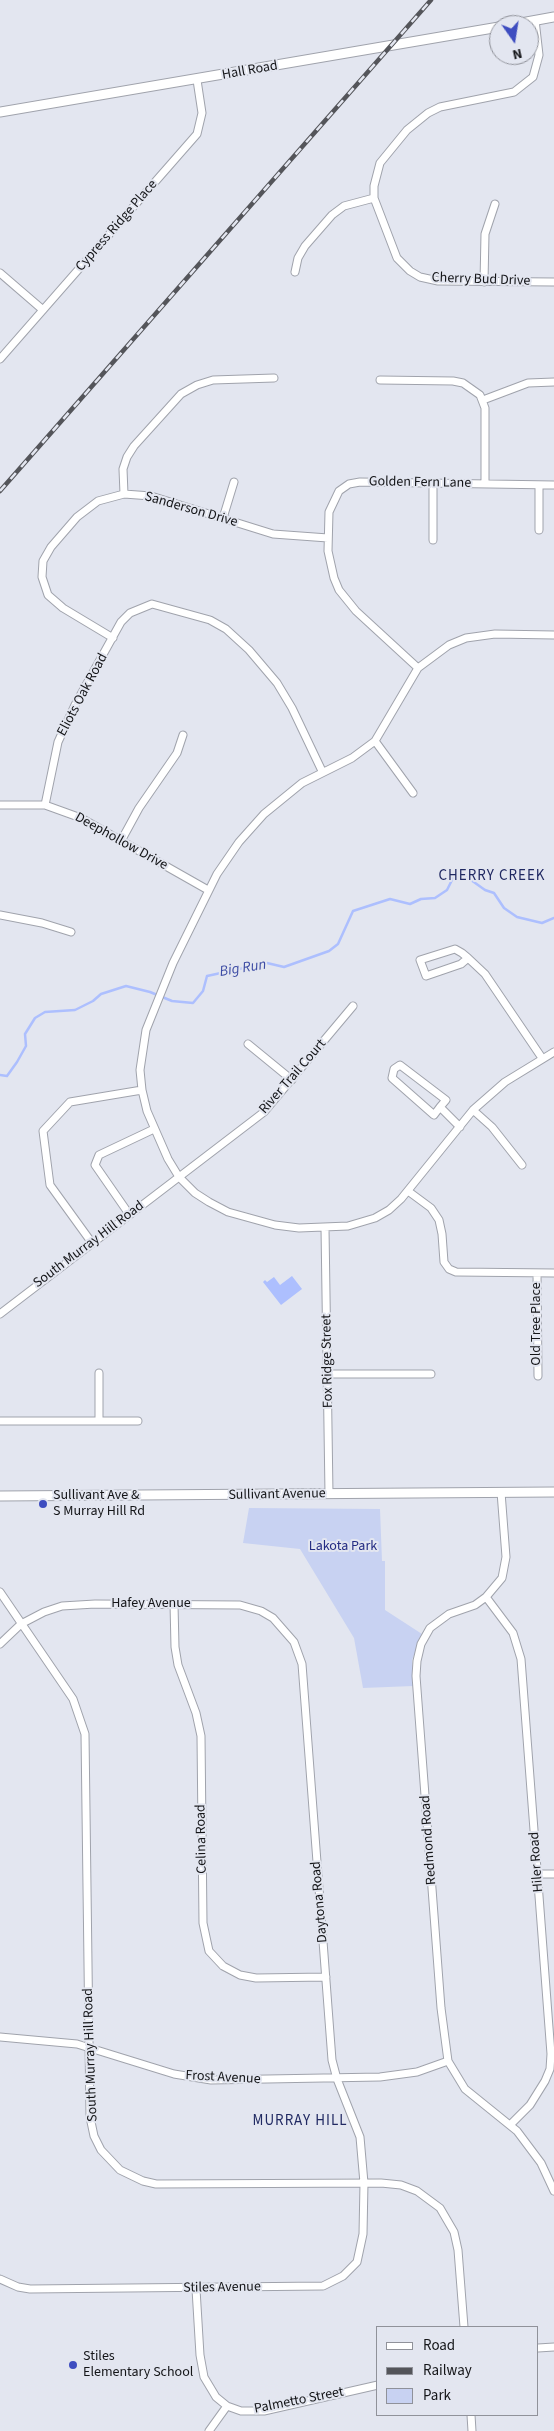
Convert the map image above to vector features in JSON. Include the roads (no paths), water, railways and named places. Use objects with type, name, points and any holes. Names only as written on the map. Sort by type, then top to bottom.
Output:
[{"type":"street","points":[[539,19],[554,17]]},
{"type":"street","name":"Hall Road","points":[[0,112],[197,80],[489,29]]},
{"type":"street","name":"Cherry Bud Drive","points":[[536,65],[533,77],[514,92],[440,107],[428,113],[407,130],[384,158],[377,174],[374,198],[397,258],[410,271],[420,277],[438,281],[554,282]]},
{"type":"street","name":"Cypress Ridge Place","points":[[0,359],[196,134],[202,112],[197,80]]},
{"type":"street","points":[[295,272],[298,258],[305,246],[332,215],[344,206],[374,198]]},
{"type":"street","points":[[484,282],[485,234],[495,204]]},
{"type":"street","points":[[0,273],[43,310]]},
{"type":"street","points":[[124,494],[123,469],[127,457],[134,446],[181,394],[196,385],[213,380],[274,378]]},
{"type":"street","points":[[380,380],[453,381],[473,389],[483,400],[485,418],[485,484]]},
{"type":"street","points":[[483,400],[528,383],[554,382]]},
{"type":"street","points":[[223,518],[234,482]]},
{"type":"street","name":"Golden Fern Lane","points":[[328,538],[330,509],[339,491],[349,484],[360,482],[554,485]]},
{"type":"street","points":[[433,483],[433,540]]},
{"type":"street","points":[[539,485],[539,530]]},
{"type":"street","name":"Sanderson Drive","points":[[113,638],[63,608],[48,595],[42,578],[42,570],[51,547],[77,517],[98,501],[124,494],[151,496],[274,534],[328,538]]},
{"type":"street","points":[[328,538],[330,565],[343,596],[356,612],[418,668]]},
{"type":"street","name":"Eliots Oak Road","points":[[45,806],[58,742],[121,622],[130,613],[152,604],[210,620],[226,629],[249,650],[277,683],[292,708],[322,771]]},
{"type":"street","points":[[554,635],[495,634],[466,638],[449,645],[418,668],[375,741],[352,758],[322,771],[295,788],[264,814],[239,842],[208,890],[146,1030],[140,1070],[142,1090],[154,1129],[179,1176],[195,1193],[228,1212],[275,1224],[325,1228],[348,1226],[375,1218],[389,1210],[408,1191],[473,1110],[505,1082],[554,1052]]},
{"type":"street","points":[[122,841],[139,808],[177,753],[183,735]]},
{"type":"street","points":[[375,741],[413,793]]},
{"type":"street","name":"Deephollow Drive","points":[[0,805],[45,806],[81,818],[208,890]]},
{"type":"street","points":[[0,915],[42,923],[71,932]]},
{"type":"street","points":[[468,958],[461,964],[426,976],[420,960],[455,949],[468,958],[485,974],[542,1058]]},
{"type":"street","name":"River Trail Court","points":[[179,1176],[264,1112],[354,1006]]},
{"type":"street","points":[[248,1044],[292,1080]]},
{"type":"street","points":[[400,1066],[446,1100],[440,1107],[434,1115],[392,1078],[394,1069],[400,1066]]},
{"type":"street","points":[[92,1243],[50,1185],[43,1136],[46,1126],[70,1102],[142,1090]]},
{"type":"street","points":[[440,1107],[460,1127]]},
{"type":"street","points":[[473,1110],[492,1127],[522,1166]]},
{"type":"street","points":[[129,1214],[95,1165],[99,1155],[154,1129]]},
{"type":"street","name":"South Murray Hill Road","points":[[1,1311],[179,1176]]},
{"type":"street","points":[[408,1191],[431,1208],[439,1220],[444,1262],[449,1269],[456,1272],[554,1273]]},
{"type":"street","name":"Fox Ridge Street","points":[[325,1228],[329,1494]]},
{"type":"street","name":"Old Tree Place","points":[[537,1273],[538,1376]]},
{"type":"street","points":[[99,1373],[99,1420]]},
{"type":"street","points":[[328,1374],[431,1374]]},
{"type":"street","points":[[0,1421],[138,1421]]},
{"type":"street","name":"Redmond Road","points":[[501,1492],[506,1563],[498,1585],[475,1605],[449,1614],[435,1623],[421,1644],[416,1667],[441,2008],[448,2061],[465,2088],[510,2125],[536,2156],[554,2191]]},
{"type":"street","name":"Sullivant Avenue","points":[[0,1496],[554,1492]]},
{"type":"street","name":"South Murray Hill Road","points":[[0,1592],[73,1699],[85,1734],[90,2117],[97,2144],[110,2161],[131,2176],[156,2184],[364,2183],[391,2184],[417,2191],[433,2201],[445,2215],[454,2232],[458,2250],[464,2326]]},
{"type":"street","name":"Hiler Road","points":[[486,1597],[513,1633],[521,1659],[551,2054],[550,2068],[545,2081],[530,2105],[510,2125]]},
{"type":"street","name":"Celina Road","points":[[174,1604],[178,1665],[196,1714],[201,1736],[203,1923],[209,1951],[223,1966],[240,1975],[256,1978],[326,1977]]},
{"type":"street","name":"Hafey Avenue","points":[[0,1644],[31,1617],[62,1606],[240,1605],[261,1611],[279,1623]]},
{"type":"street","name":"Daytona Road","points":[[279,1623],[294,1642],[302,1664],[332,2060],[337,2079],[360,2137],[364,2183]]},
{"type":"street","points":[[538,1874],[554,1874]]},
{"type":"street","name":"Frost Avenue","points":[[0,2037],[50,2040],[90,2048],[193,2078],[236,2080],[399,2076],[448,2061]]},
{"type":"street","name":"Stiles Avenue","points":[[0,2279],[18,2287],[30,2289],[196,2289],[317,2286],[343,2276],[357,2262],[361,2253],[364,2183]]},
{"type":"street","points":[[196,2289],[200,2355],[204,2377],[216,2397],[227,2406],[209,2431]]},
{"type":"street","points":[[539,2348],[554,2347]]},
{"type":"street","name":"Palmetto Street","points":[[227,2406],[241,2411],[264,2412],[376,2384]]},
{"type":"street","points":[[471,2416],[472,2431]]},
{"type":"water","points":[[292,1276],[302,1289],[281,1305],[263,1282],[265,1280],[267,1282],[274,1277],[280,1285]]},
{"type":"waterway","name":"Big Run","points":[[0,1075],[7,1076],[26,1046],[25,1034],[35,1018],[45,1012],[75,1010],[93,1001],[101,994],[126,986],[150,992],[172,1001],[193,1003],[203,991],[207,976],[267,963],[284,967],[329,951],[338,944],[353,911],[390,899],[410,904],[421,899],[435,898],[447,890],[454,876],[464,875],[485,890],[494,893],[504,908],[517,917],[542,923],[554,918]]},
{"type":"railway","points":[[0,491],[431,0]]},
{"type":"place","name":"Sullivant Ave & S Murray Hill Rd","points":[[43,1504]]},
{"type":"place","name":"Stiles Elementary School","points":[[73,2365]]},
{"type":"district","name":"CHERRY CREEK","points":[[492,877]]},
{"type":"district","name":"MURRAY HILL","points":[[300,2122]]},
{"type":"park label","name":"Lakota Park","points":[[343,1547]]}]
